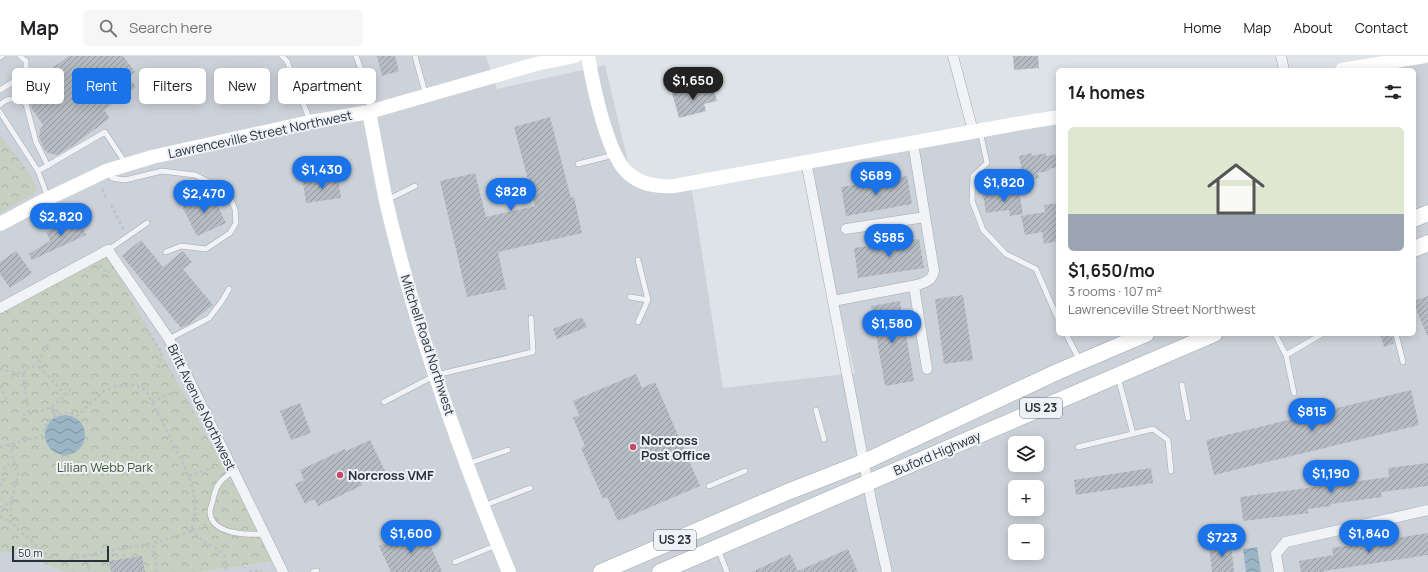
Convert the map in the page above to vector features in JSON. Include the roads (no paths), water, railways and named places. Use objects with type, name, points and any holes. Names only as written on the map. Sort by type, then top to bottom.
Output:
[{"type":"main road","points":[[1416,218],[1428,213]]},
{"type":"main road","points":[[1416,248],[1428,243]]},
{"type":"main road","name":"Buford Highway","points":[[601,572],[785,492],[864,462],[1057,372],[1141,336]]},
{"type":"main road","name":"Buford Highway","points":[[660,572],[1209,336]]},
{"type":"street","name":"Lawrenceville Street Northwest","points":[[0,224],[49,198],[106,171],[158,156],[310,122],[369,112],[536,64],[575,56]]},
{"type":"street","points":[[588,56],[595,92],[618,162],[631,176],[643,183],[651,185],[674,186],[806,161],[1056,118]]},
{"type":"street","points":[[953,56],[977,131]]},
{"type":"street","points":[[1281,56],[1284,68]]},
{"type":"street","points":[[1358,68],[1390,64],[1426,56]]},
{"type":"street","name":"Mitchell Road Northwest","points":[[369,112],[386,201],[409,289],[436,375],[467,464],[482,506],[509,572]]},
{"type":"street","points":[[833,302],[914,286],[926,282],[933,276],[934,271],[913,143]]},
{"type":"street","points":[[806,161],[886,572]]},
{"type":"street","points":[[846,229],[924,216]]},
{"type":"street","points":[[0,308],[108,250]]},
{"type":"street","name":"Britt Avenue Northwest","points":[[108,250],[169,339],[283,572]]},
{"type":"street","points":[[914,286],[927,369]]},
{"type":"street","points":[[1279,572],[1276,554],[1286,542],[1428,510]]},
{"type":"lane","points":[[0,90],[21,77],[26,70],[26,61],[20,56]]},
{"type":"lane","points":[[282,56],[288,61],[310,122]]},
{"type":"lane","points":[[356,56],[366,83],[369,112]]},
{"type":"lane","points":[[415,56],[426,96]]},
{"type":"lane","points":[[0,104],[13,98],[22,100],[26,104],[36,142],[48,166]]},
{"type":"lane","points":[[0,112],[38,172],[49,198]]},
{"type":"lane","points":[[977,131],[987,163],[973,176],[972,201],[983,230],[1006,254],[1036,269],[1056,314]]},
{"type":"lane","points":[[38,172],[104,132],[127,165]]},
{"type":"lane","points":[[578,164],[615,155]]},
{"type":"lane","points":[[106,171],[112,178],[125,180],[162,172],[195,175],[213,184],[229,196],[235,209],[236,223],[230,233],[206,249],[181,246],[166,252]]},
{"type":"lane","points":[[386,201],[415,186]]},
{"type":"lane","points":[[108,250],[147,223]]},
{"type":"lane","points":[[638,260],[648,300],[638,322]]},
{"type":"lane","points":[[169,339],[209,318],[230,289]]},
{"type":"lane","points":[[630,296],[648,300]]},
{"type":"lane","points":[[384,402],[436,375],[533,352],[531,318]]},
{"type":"lane","points":[[1067,336],[1081,362]]},
{"type":"lane","points":[[1276,336],[1286,355],[1294,393]]},
{"type":"lane","points":[[1286,355],[1319,336]]},
{"type":"lane","points":[[1396,336],[1403,362]]},
{"type":"lane","points":[[1118,374],[1134,434]]},
{"type":"lane","points":[[1182,385],[1188,418]]},
{"type":"lane","points":[[816,410],[824,439]]},
{"type":"lane","points":[[1078,447],[1153,429],[1168,440],[1171,470]]},
{"type":"lane","points":[[467,464],[508,450]]},
{"type":"lane","points":[[709,486],[745,470]]},
{"type":"lane","points":[[234,471],[221,480],[214,493],[210,512],[213,522],[220,528],[233,533],[247,535],[265,534]]},
{"type":"lane","points":[[482,506],[530,488]]},
{"type":"lane","points":[[455,562],[498,545]]},
{"type":"lane","points":[[717,547],[727,572]]},
{"type":"water","points":[[65,415],[79,421],[85,435],[79,449],[65,455],[51,449],[45,435],[51,421]]},
{"type":"water","points":[[1257,547],[1261,572],[1246,572],[1243,549]]},
{"type":"place","name":"Norcross Post Office","points":[[633,447]]},
{"type":"place","name":"Norcross VMF","points":[[340,475]]},
{"type":"park label","name":"Lilian Webb Park","points":[[105,467]]}]
